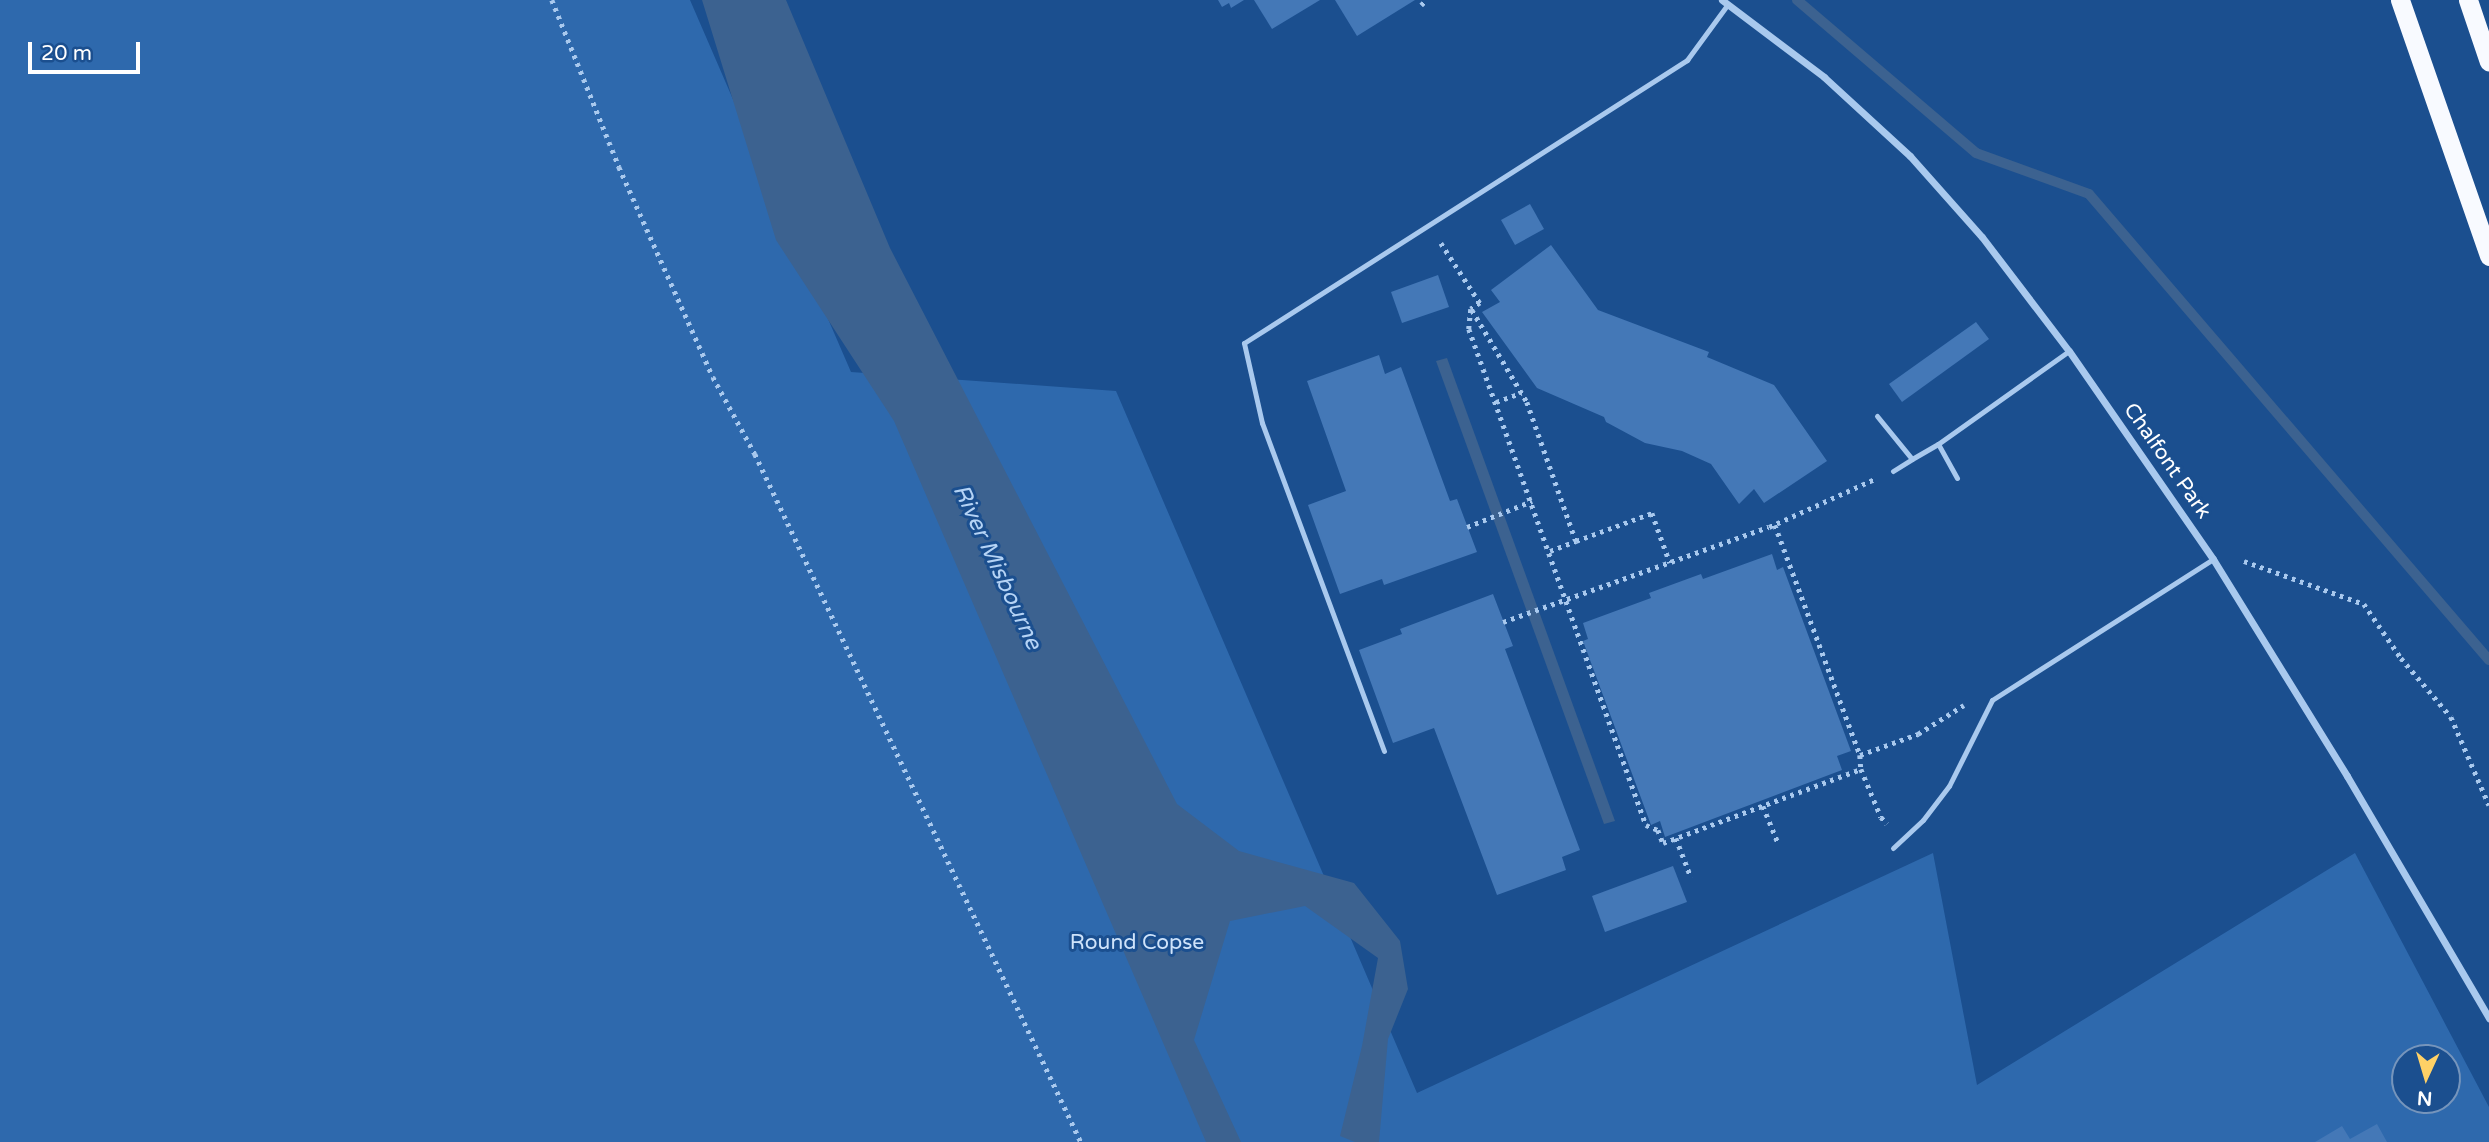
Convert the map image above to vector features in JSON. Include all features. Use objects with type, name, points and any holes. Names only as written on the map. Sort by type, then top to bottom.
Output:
[{"type":"highway","points":[[2400,0],[2489,256]]},
{"type":"highway","points":[[2468,0],[2489,62]]},
{"type":"street","name":"Chalfont Park","points":[[1725,2],[1824,77],[1910,156],[1982,237],[2069,351],[2213,559],[2347,776],[2489,1018]]},
{"type":"lane","points":[[1384,751],[1262,423],[1244,343],[1687,60],[1725,2]]},
{"type":"lane","points":[[1893,471],[1938,444],[2069,351]]},
{"type":"lane","points":[[1877,416],[1912,459]]},
{"type":"lane","points":[[1938,444],[1957,478]]},
{"type":"lane","points":[[1893,848],[1923,820],[1949,786],[1992,700],[2213,559]]},
{"type":"path","points":[[552,0],[619,167],[713,377],[755,454],[1081,1142]]},
{"type":"path","points":[[1421,5],[1426,0]]},
{"type":"path","points":[[1428,223],[1480,303],[1471,309]]},
{"type":"path","points":[[1471,309],[1521,393],[1577,541]]},
{"type":"path","points":[[1471,309],[1469,328],[1646,825],[1658,830],[1663,843],[1861,769]]},
{"type":"path","points":[[1496,402],[1521,393]]},
{"type":"path","points":[[1503,622],[1775,524],[1893,471]]},
{"type":"path","points":[[1467,527],[1532,501]]},
{"type":"path","points":[[1550,551],[1652,513],[1670,563]]},
{"type":"path","points":[[1775,524],[1860,755],[1861,769],[1881,817],[1904,838]]},
{"type":"path","points":[[2238,552],[2245,563],[2364,604],[2401,658],[2451,717],[2489,806]]},
{"type":"path","points":[[1860,755],[1918,734],[1968,702]]},
{"type":"path","points":[[1762,806],[1779,845]]},
{"type":"path","points":[[1676,838],[1691,877]]},
{"type":"green space","name":"Round Copse","points":[[0,0],[690,0],[851,372],[1116,391],[1417,1093],[1933,853],[1977,1085],[2355,853],[2456,1044],[2391,1044],[2391,1114],[2461,1114],[2461,1054],[2489,1107],[2489,1142],[0,1142]]},
{"type":"water","name":"River Misbourne","points":[[702,0],[786,0],[890,248],[1177,804],[1239,851],[1354,883],[1400,941],[1408,989],[1388,1039],[1379,1142],[1355,1142],[1340,1136],[1362,1046],[1378,958],[1305,906],[1230,921],[1194,1040],[1241,1142],[1206,1142],[894,421],[776,240]]},
{"type":"water","points":[[1447,358],[1615,821],[1604,824],[1436,361]]},
{"type":"building","points":[[1218,0],[1244,0],[1231,8],[1229,3],[1222,7]]},
{"type":"building","points":[[1254,0],[1320,0],[1272,29]]},
{"type":"building","points":[[1335,0],[1415,0],[1357,36]]},
{"type":"building","points":[[1530,204],[1544,229],[1515,245],[1501,220]]},
{"type":"building","points":[[1551,245],[1598,310],[1709,352],[1707,357],[1774,385],[1827,461],[1764,503],[1754,489],[1739,504],[1711,464],[1682,451],[1645,443],[1606,422],[1604,417],[1537,388],[1482,312],[1500,302],[1491,290]]},
{"type":"building","points":[[1438,275],[1449,307],[1402,323],[1391,292]]},
{"type":"building","points":[[1976,322],[1989,339],[1902,402],[1889,384]]},
{"type":"building","points":[[1379,355],[1385,374],[1401,367],[1450,501],[1457,499],[1477,552],[1384,585],[1382,579],[1340,594],[1308,505],[1346,491],[1307,381]]},
{"type":"building","points":[[1772,554],[1777,570],[1783,567],[1851,751],[1837,756],[1842,770],[1665,837],[1660,821],[1651,825],[1583,641],[1588,639],[1583,623],[1651,598],[1649,593],[1701,574],[1703,579]]},
{"type":"building","points":[[1493,594],[1513,646],[1505,649],[1580,850],[1562,857],[1566,870],[1497,895],[1434,728],[1393,743],[1359,650],[1402,634],[1400,629]]},
{"type":"building","points":[[1673,866],[1687,902],[1605,932],[1592,896]]},
{"type":"building","points":[[2377,1124],[2387,1142],[2315,1142],[2342,1126],[2350,1139]]},
{"type":"waterway","points":[[1797,0],[1976,153],[2089,194],[2489,660]]}]
